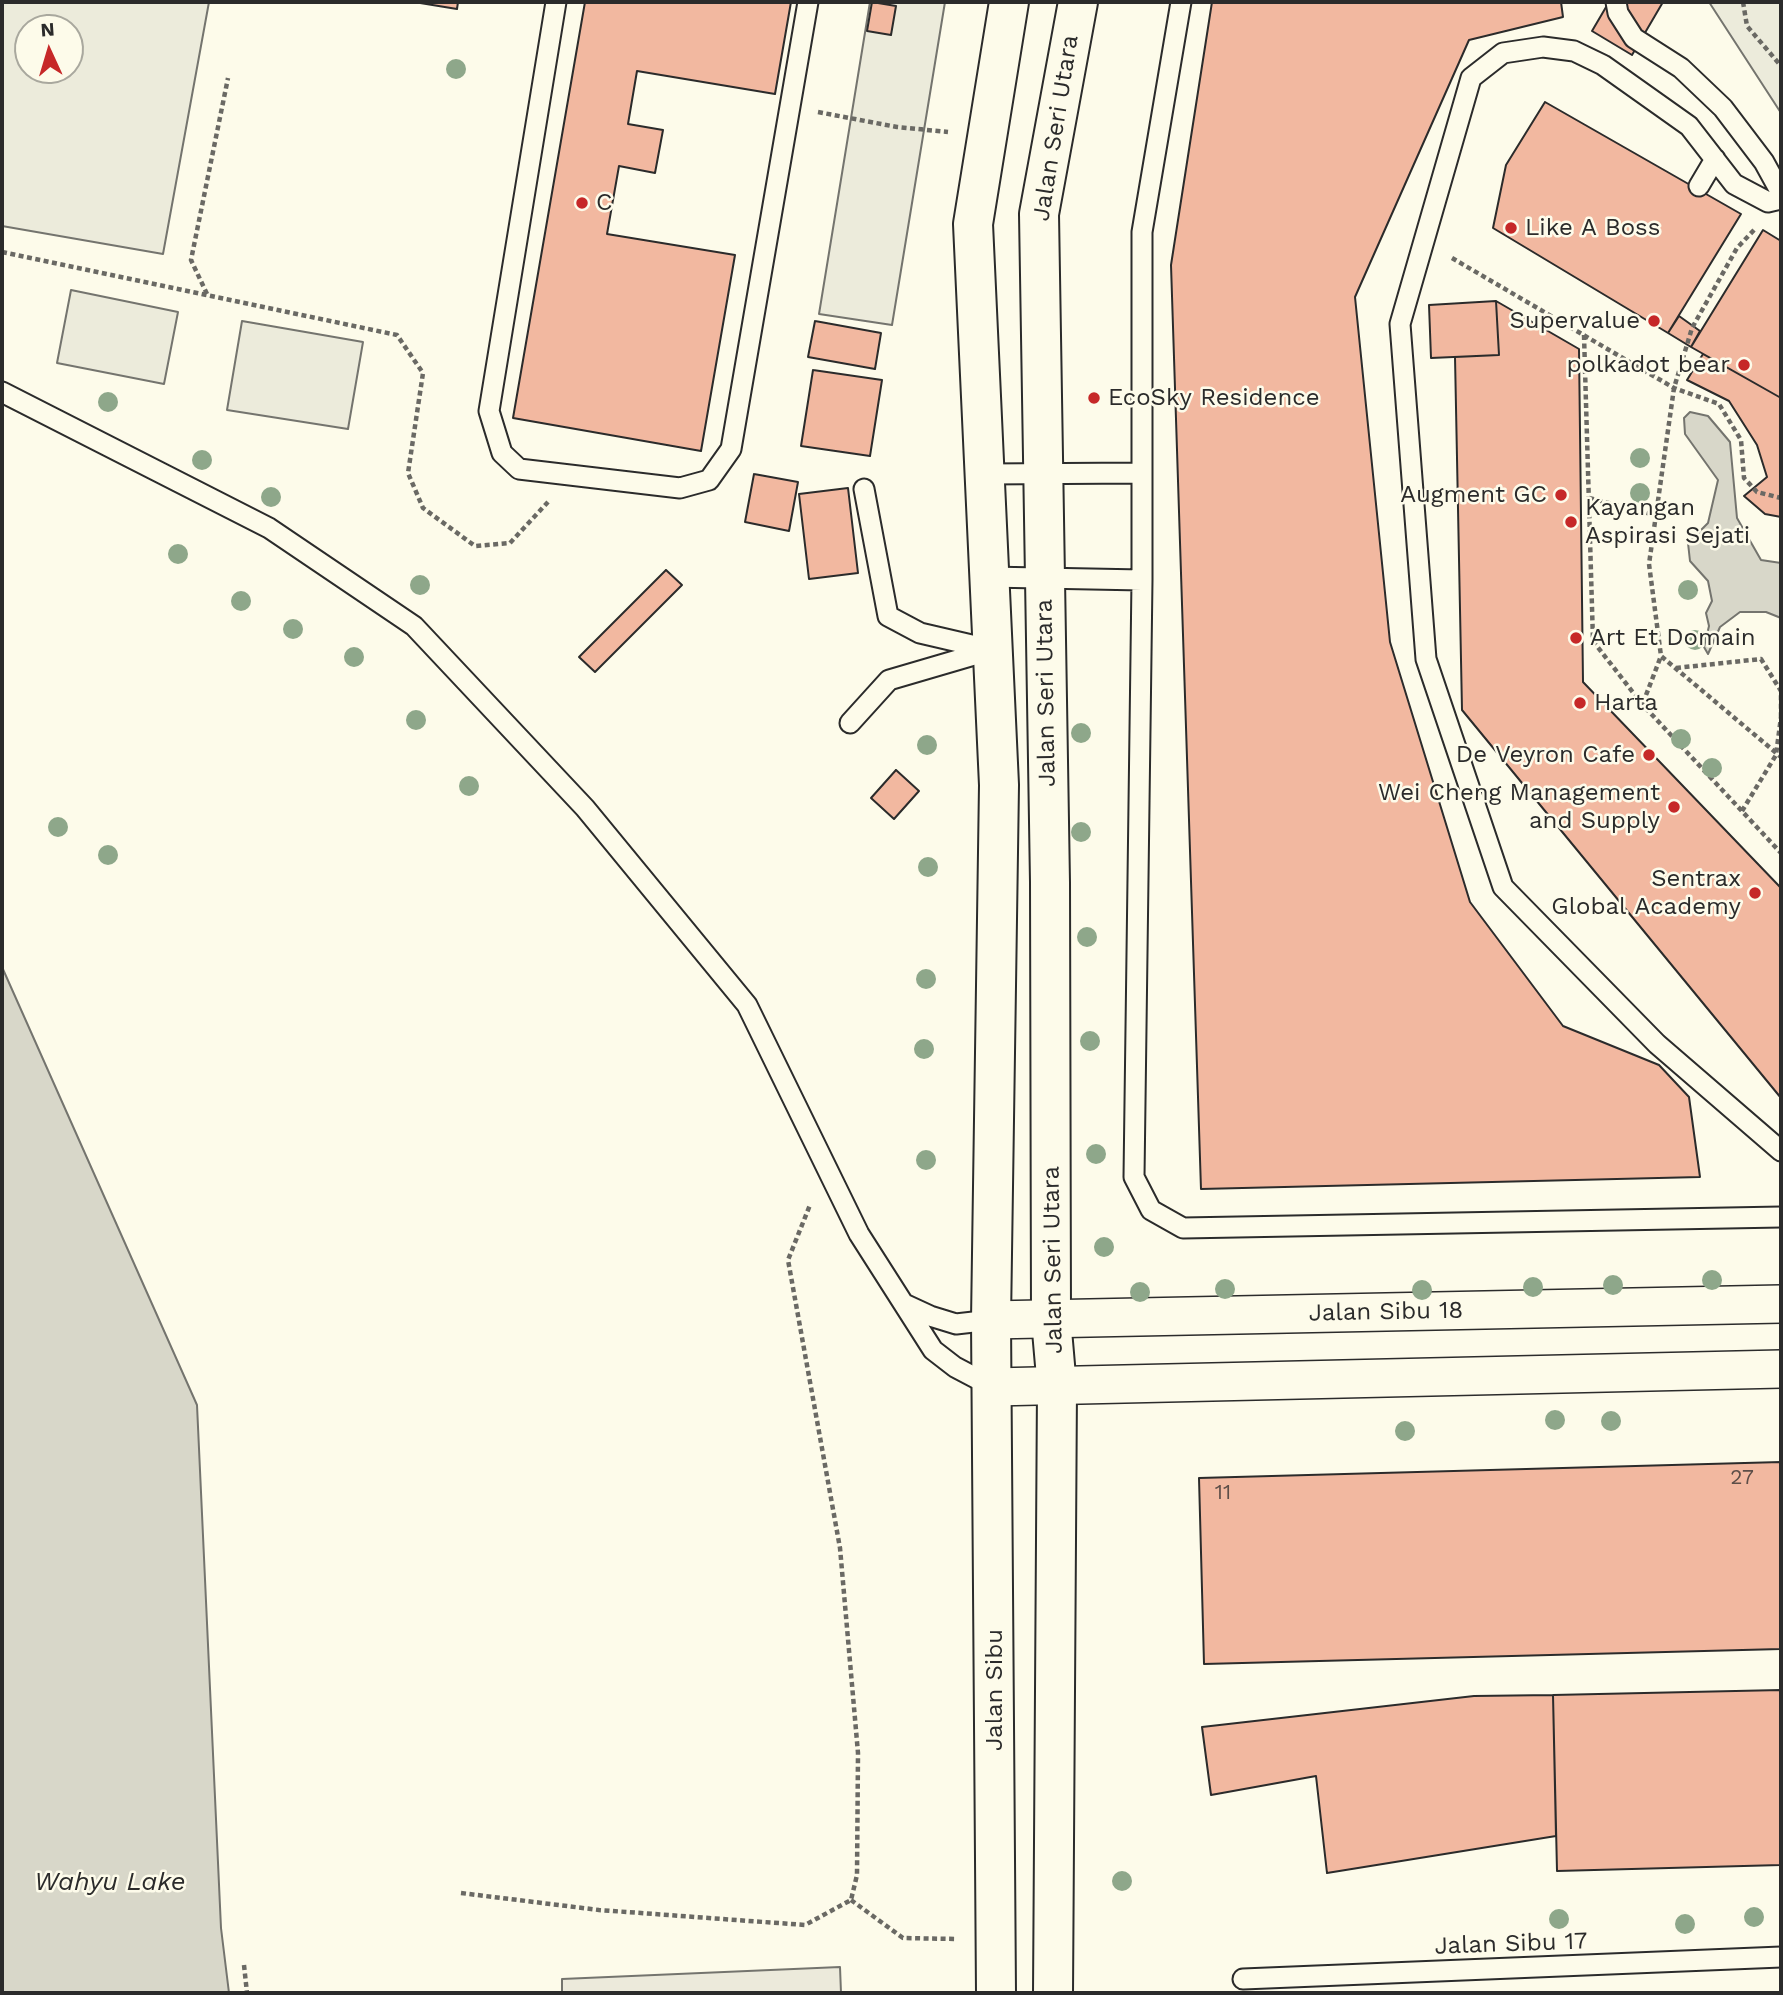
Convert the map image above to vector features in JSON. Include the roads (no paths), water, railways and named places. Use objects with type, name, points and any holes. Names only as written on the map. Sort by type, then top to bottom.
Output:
[{"type":"street","name":"Jalan Seri Utara","points":[[993,1388],[991,1321],[1000,908],[999,785],[973,224],[1009,2]]},
{"type":"street","name":"Jalan Seri Utara","points":[[1058,1388],[1051,1319],[1050,881],[1039,214],[1078,2]]},
{"type":"street","name":"Jalan Sibu 18","points":[[991,1321],[1781,1304]]},
{"type":"street","points":[[993,1388],[1781,1369]]},
{"type":"street","name":"Jalan Sibu","points":[[993,1388],[996,1993]]},
{"type":"street","points":[[1053,1993],[1058,1388]]},
{"type":"lane","points":[[555,2],[489,411],[502,453],[519,470],[680,488],[709,480],[731,449],[808,2]]},
{"type":"lane","points":[[1181,2],[1142,232],[1142,580],[1134,1177],[1151,1210],[1184,1228],[1781,1217]]},
{"type":"lane","points":[[1616,2],[1618,13],[1634,38],[1681,68],[1724,108],[1764,162],[1781,193]]},
{"type":"lane","points":[[1781,199],[1768,202],[1734,184],[1689,126],[1603,65],[1574,51],[1544,47],[1503,53],[1471,78],[1400,324],[1426,659],[1503,887],[1657,1044],[1781,1151]]},
{"type":"lane","points":[[1699,186],[1715,159]]},
{"type":"lane","points":[[2,392],[269,528],[414,626],[585,808],[747,1005],[859,1234],[933,1350],[955,1367],[993,1388]]},
{"type":"lane","points":[[985,474],[1141,472]]},
{"type":"lane","points":[[864,489],[888,617],[920,634],[993,650]]},
{"type":"lane","points":[[989,577],[1142,580]]},
{"type":"lane","points":[[850,723],[889,680],[993,650]]},
{"type":"lane","points":[[903,1303],[930,1317],[956,1324],[991,1321]]},
{"type":"lane","name":"Jalan Sibu 17","points":[[1243,1979],[1781,1957]]},
{"type":"water","points":[[1690,412],[1708,416],[1730,442],[1737,518],[1761,560],[1781,563],[1781,618],[1766,612],[1740,612],[1720,627],[1708,654],[1704,647],[1709,626],[1706,613],[1712,601],[1708,581],[1690,561],[1688,543],[1708,523],[1718,480],[1685,434],[1684,418]]},
{"type":"water","name":"Wahyu Lake","points":[[2,967],[197,1405],[221,1928],[229,1993],[2,1993]]},
{"type":"place","name":"C","points":[[582,203]]},
{"type":"place","name":"Like A Boss","points":[[1511,228]]},
{"type":"place","name":"Supervalue","points":[[1654,321]]},
{"type":"place","name":"polkadot bear","points":[[1744,365]]},
{"type":"place","name":"EcoSky Residence","points":[[1094,398]]},
{"type":"place","name":"Augment GC","points":[[1561,495]]},
{"type":"place","name":"Kayangan Aspirasi Sejati","points":[[1571,522]]},
{"type":"place","name":"Art Et Domain","points":[[1576,638]]},
{"type":"place","name":"Harta","points":[[1580,703]]},
{"type":"place","name":"De Veyron Cafe","points":[[1649,755]]},
{"type":"place","name":"Wei Cheng Management and Supply","points":[[1674,807]]},
{"type":"place","name":"Sentrax Global Academy","points":[[1755,893]]}]
